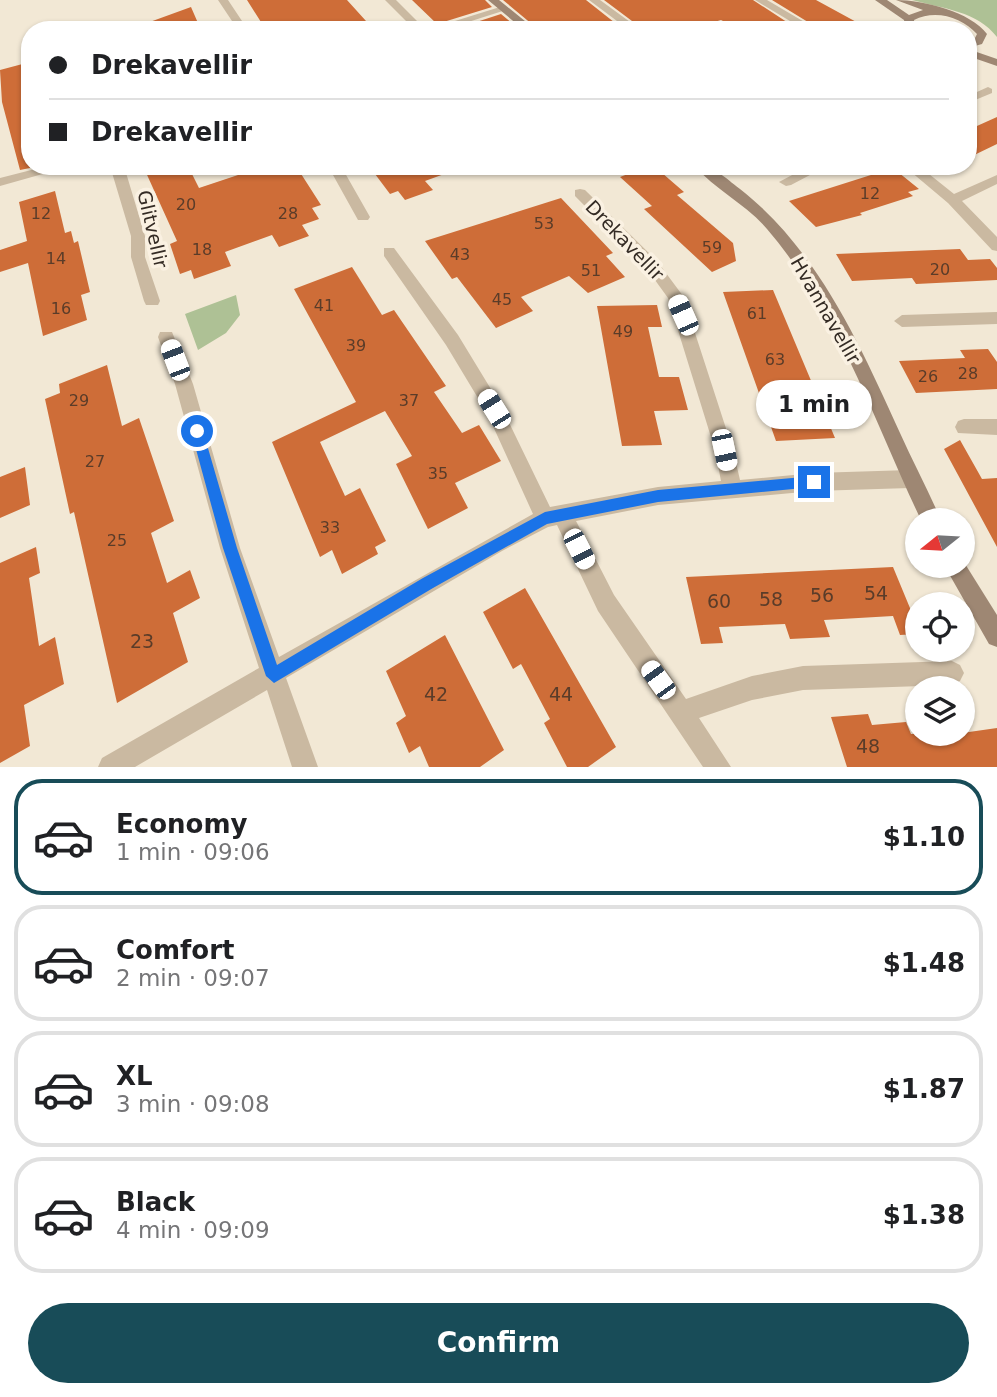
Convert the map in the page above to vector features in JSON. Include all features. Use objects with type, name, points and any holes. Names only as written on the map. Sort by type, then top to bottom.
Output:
[{"type":"street","points":[[223,0],[237,21]]},
{"type":"street","points":[[390,0],[412,21]]},
{"type":"street","points":[[493,0],[520,21]]},
{"type":"street","points":[[594,0],[623,21]]},
{"type":"street","points":[[760,0],[797,21]]},
{"type":"street","points":[[880,0],[906,21]]},
{"type":"street","points":[[901,0],[968,21]]},
{"type":"street","points":[[463,21],[505,9]]},
{"type":"street","points":[[912,21],[919,13],[947,14]]},
{"type":"street","points":[[977,29],[991,44]]},
{"type":"street","points":[[977,43],[982,34]]},
{"type":"street","points":[[977,55],[997,63]]},
{"type":"street","points":[[977,96],[988,91]]},
{"type":"street","points":[[0,182],[28,175]]},
{"type":"street","name":"Glitvellir","points":[[120,175],[138,236],[138,257],[152,301]]},
{"type":"street","points":[[339,175],[363,216]]},
{"type":"street","name":"Hvannavellir","points":[[712,175],[769,223],[810,277],[886,421],[925,508]]},
{"type":"street","points":[[786,182],[801,175]]},
{"type":"street","points":[[921,175],[953,200],[997,246]]},
{"type":"street","points":[[953,200],[997,179]]},
{"type":"street","name":"Drekavellir","points":[[580,193],[652,265],[675,296],[720,438],[732,488]]},
{"type":"street","points":[[389,252],[452,340],[606,603],[718,767]]},
{"type":"street","points":[[902,321],[997,318]]},
{"type":"street","points":[[166,337],[184,384],[230,548],[305,767]]},
{"type":"street","points":[[964,427],[997,426]]},
{"type":"street","points":[[111,767],[274,676],[428,583],[553,516],[658,496],[732,488],[910,479]]},
{"type":"street","points":[[962,578],[997,636]]},
{"type":"street","points":[[682,712],[752,688],[803,678],[952,673]]},
{"type":"green space","points":[[912,0],[997,0],[997,37],[989,28],[970,16]]},
{"type":"green space","points":[[236,295],[240,315],[226,333],[198,350],[185,314]]},
{"type":"building","points":[[247,0],[347,0],[366,21],[260,21]]},
{"type":"building","points":[[412,0],[485,0],[492,7],[447,21],[434,21]]},
{"type":"building","points":[[503,0],[586,0],[613,21],[528,21]]},
{"type":"building","points":[[604,0],[753,0],[785,21],[721,20],[632,21]]},
{"type":"building","points":[[772,0],[816,0],[854,21],[806,21]]},
{"type":"building","points":[[191,7],[197,21],[152,21]]},
{"type":"building","points":[[501,14],[509,21],[480,21]]},
{"type":"building","points":[[21,64],[21,170],[2,102],[0,70]]},
{"type":"building","points":[[997,117],[997,144],[977,154],[977,126]]},
{"type":"building","points":[[147,175],[192,175],[199,188],[238,175],[302,175],[321,205],[312,208],[319,219],[302,225],[309,236],[279,247],[272,235],[225,252],[231,266],[194,279],[191,270],[180,274],[170,244],[177,241]]},
{"type":"building","points":[[376,175],[442,175],[425,181],[433,190],[405,200],[398,191],[390,194]]},
{"type":"building","points":[[664,175],[684,192],[677,195],[733,243],[736,261],[712,272],[644,209],[652,206],[620,177]]},
{"type":"building","points":[[871,175],[902,175],[919,189],[908,192],[913,196],[860,213],[862,215],[816,227],[789,201]]},
{"type":"building","points":[[55,191],[65,233],[71,231],[74,243],[78,241],[90,292],[81,295],[87,320],[43,336],[28,263],[0,272],[0,250],[27,241],[19,202]]},
{"type":"building","points":[[561,198],[613,253],[606,256],[625,277],[588,293],[569,276],[521,297],[533,311],[496,328],[457,277],[452,279],[425,241]]},
{"type":"building","points":[[960,249],[968,260],[990,259],[997,268],[997,280],[916,284],[912,278],[852,281],[836,254]]},
{"type":"building","points":[[352,267],[382,315],[394,310],[446,386],[434,392],[462,433],[479,425],[501,461],[455,483],[468,508],[428,529],[396,464],[412,456],[385,411],[320,442],[345,496],[360,488],[386,541],[375,547],[378,554],[342,574],[332,550],[320,557],[272,442],[356,402],[294,289]]},
{"type":"building","points":[[773,290],[835,438],[776,441],[723,292]]},
{"type":"building","points":[[657,305],[662,327],[648,327],[659,377],[679,377],[688,410],[654,411],[662,445],[622,446],[597,306]]},
{"type":"building","points":[[988,349],[997,362],[997,389],[916,393],[899,361],[965,358],[960,350]]},
{"type":"building","points":[[107,365],[122,426],[139,418],[174,521],[151,533],[167,583],[190,570],[200,598],[173,613],[188,662],[117,703],[74,512],[70,514],[45,399],[60,393],[59,384]]},
{"type":"building","points":[[960,440],[982,479],[997,478],[997,547],[944,449]]},
{"type":"building","points":[[25,467],[30,505],[0,518],[0,477]]},
{"type":"building","points":[[36,547],[40,573],[29,578],[39,646],[55,637],[64,684],[24,705],[30,746],[0,763],[0,563]]},
{"type":"building","points":[[893,567],[905,596],[905,635],[900,635],[893,616],[824,620],[830,637],[790,639],[785,624],[719,627],[723,643],[701,644],[686,577]]},
{"type":"building","points":[[525,588],[616,747],[588,767],[567,767],[544,723],[550,719],[521,664],[513,669],[483,612]]},
{"type":"building","points":[[445,635],[504,750],[480,767],[429,767],[420,746],[409,753],[396,723],[406,716],[386,671]]},
{"type":"building","points":[[868,714],[872,725],[905,722],[905,746],[975,746],[975,731],[997,728],[997,767],[847,767],[831,717]]},
{"type":"route","points":[[197,431],[230,548],[274,676],[495,544],[545,519],[658,496],[814,482]]}]
